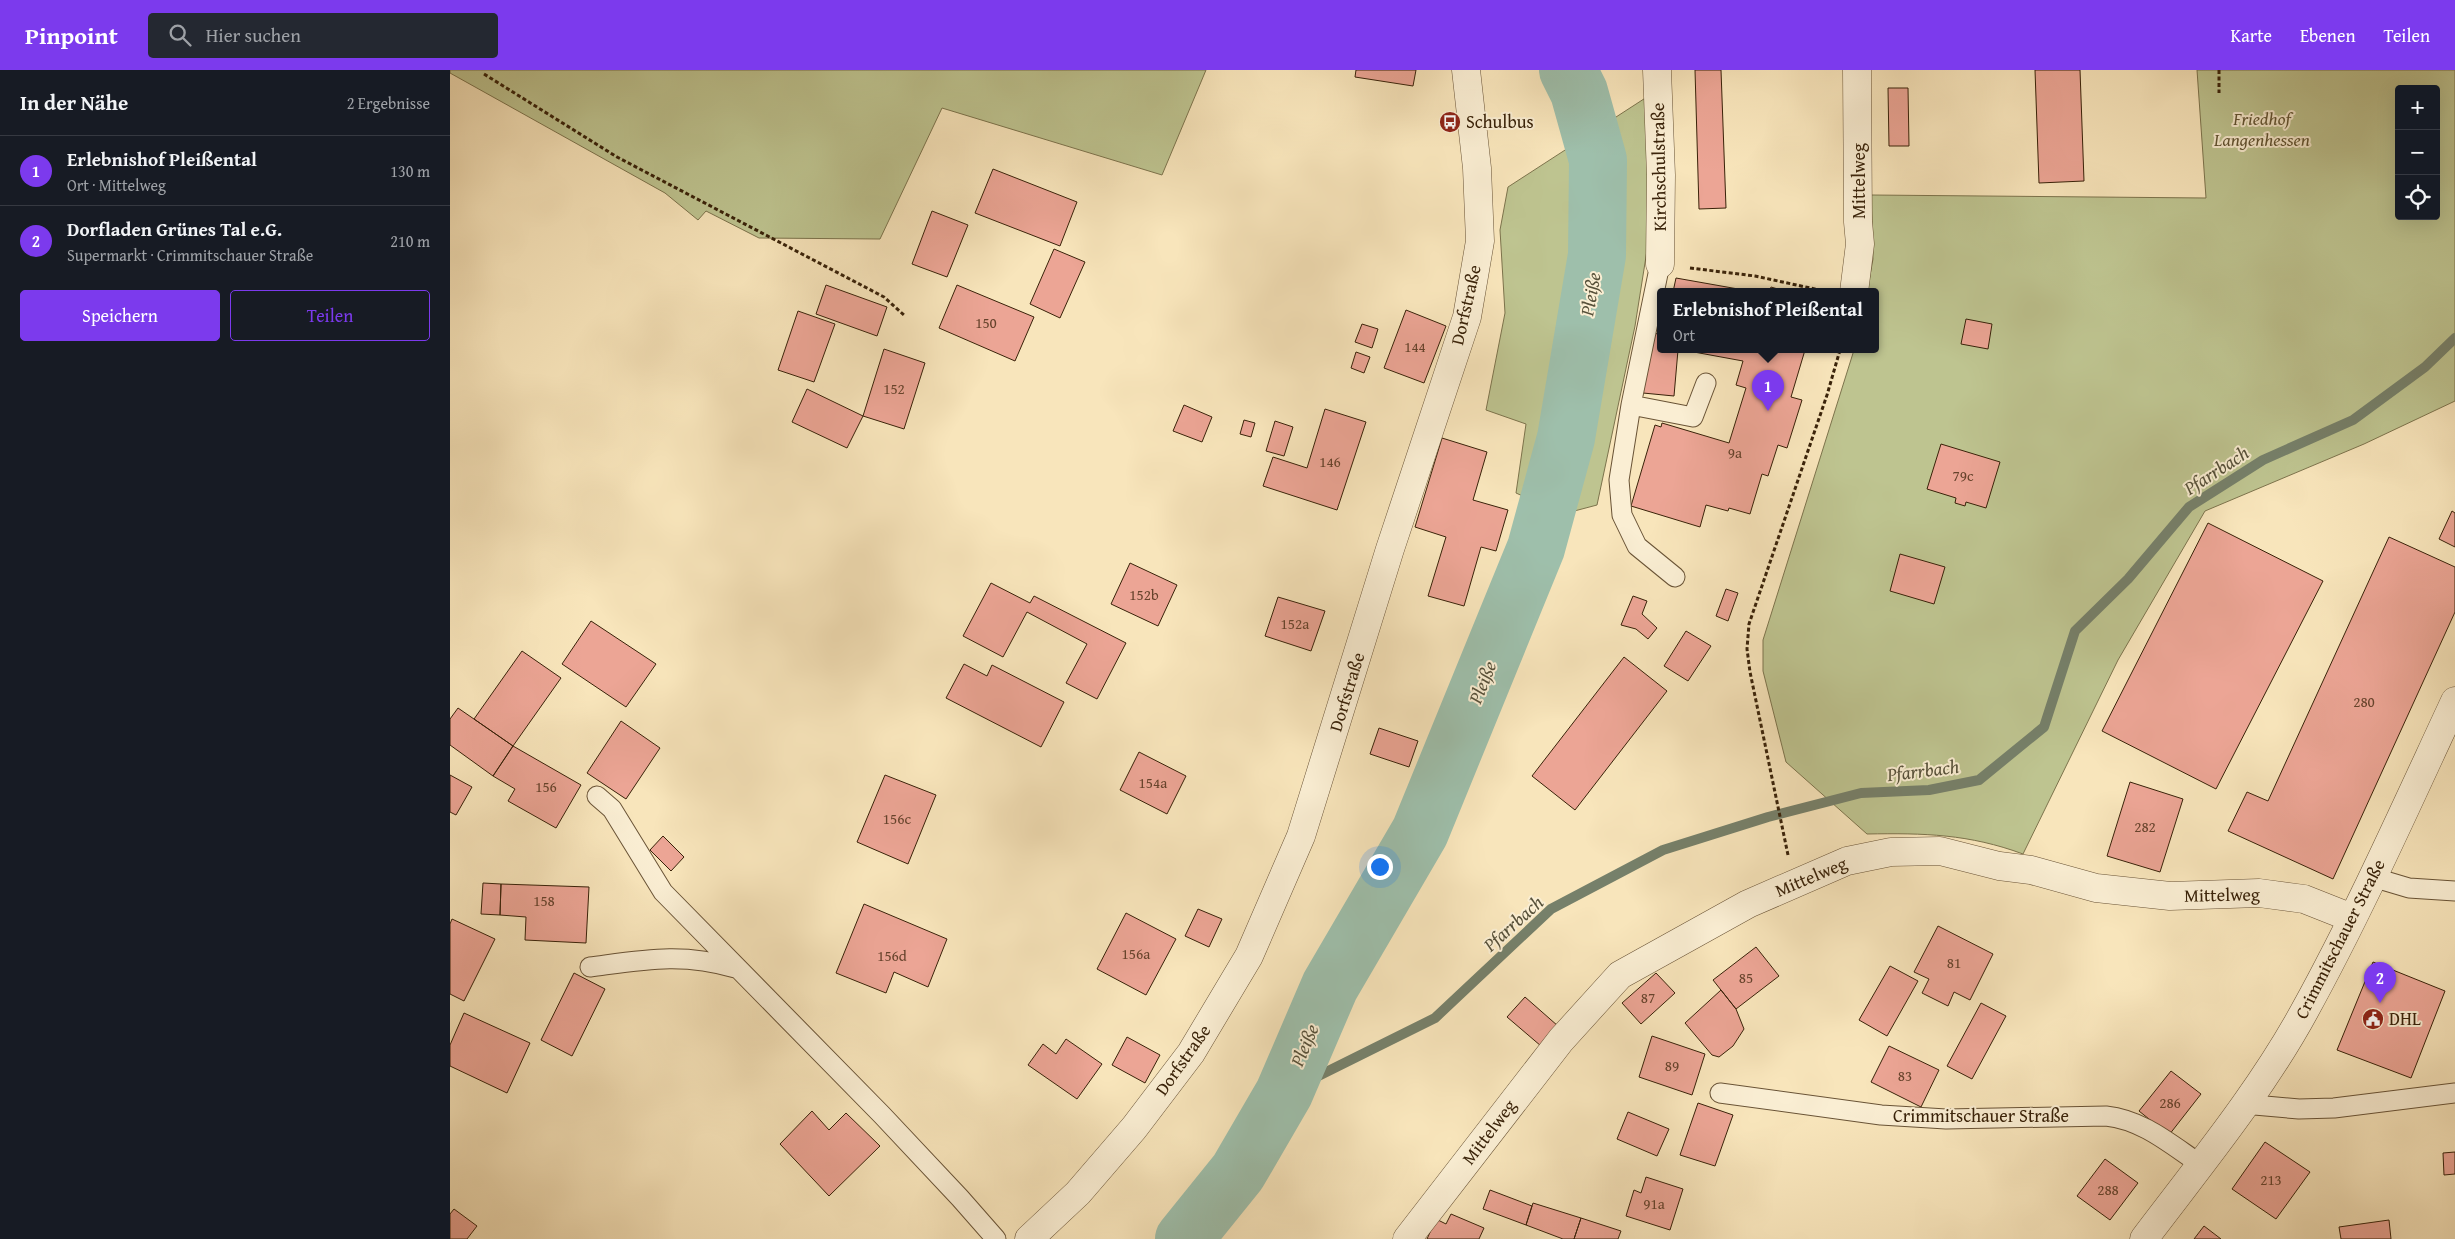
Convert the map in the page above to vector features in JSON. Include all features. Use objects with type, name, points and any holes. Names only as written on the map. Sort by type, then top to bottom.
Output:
[{"type":"street","name":"Dorfstraße","points":[[1028,1239],[1078,1192],[1128,1135],[1190,1053],[1249,956],[1301,836],[1390,549],[1466,317],[1480,240],[1477,168],[1466,70]]},
{"type":"street","name":"Kirchschulstraße","points":[[1657,70],[1661,175],[1660,264]]},
{"type":"street","name":"Mittelweg","points":[[1854,288],[1860,244],[1858,222],[1857,70]]},
{"type":"street","name":"Crimmitschauer Straße","points":[[2144,1239],[2244,1104],[2304,1012],[2372,877],[2455,701]]},
{"type":"street","name":"Mittelweg","points":[[1407,1239],[1561,1040],[1620,975],[1748,904],[1847,861],[1891,852],[1940,851],[1998,866],[2031,870],[2096,888],[2170,896],[2260,893],[2304,900],[2352,918]]},
{"type":"lane","points":[[1660,264],[1631,405],[1619,480],[1622,515],[1637,546],[1675,577]]},
{"type":"lane","points":[[1631,405],[1693,416],[1706,383]]},
{"type":"lane","points":[[598,796],[612,810],[662,892],[889,1122],[996,1239]]},
{"type":"lane","points":[[2372,877],[2409,888],[2455,891]]},
{"type":"lane","points":[[590,968],[670,958],[693,958],[736,968]]},
{"type":"lane","points":[[2244,1104],[2299,1109],[2334,1108],[2455,1092]]},
{"type":"lane","name":"Crimmitschauer Straße","points":[[1720,1093],[1881,1115],[1946,1119],[2106,1116],[2125,1118],[2141,1125],[2200,1164]]},
{"type":"path","points":[[2218,70],[2219,92]]},
{"type":"path","points":[[484,74],[617,157],[884,297],[905,316]]},
{"type":"path","points":[[1660,264],[1754,276],[1812,288]]},
{"type":"path","points":[[1788,854],[1750,672],[1747,649],[1749,624],[1827,395],[1839,353]]},
{"type":"green space","points":[[450,70],[1206,70],[1162,175],[942,108],[880,239],[759,238],[706,211],[698,220],[665,193],[450,73]]},
{"type":"green space","name":"Friedhof Langenhessen","points":[[2197,70],[2455,70],[2455,401],[2364,444],[2205,511],[2118,660],[2023,854],[1984,842],[1946,836],[1867,834],[1786,762],[1763,671],[1763,640],[1853,353],[1879,353],[1879,288],[1868,288],[1873,259],[1871,195],[2206,198]]},
{"type":"green space","points":[[1650,95],[1648,244],[1635,326],[1597,505],[1563,514],[1516,493],[1526,424],[1486,410],[1505,313],[1500,230],[1508,187]]},
{"type":"building","points":[[1356,70],[1416,70],[1413,86],[1355,77]]},
{"type":"building","points":[[1695,70],[1721,70],[1726,208],[1699,209]]},
{"type":"building","points":[[2035,70],[2080,70],[2084,181],[2039,183]]},
{"type":"building","points":[[1888,88],[1908,88],[1909,146],[1889,146]]},
{"type":"building","points":[[993,169],[1077,202],[1060,246],[975,213]]},
{"type":"building","points":[[932,211],[968,225],[947,277],[912,264]]},
{"type":"building","points":[[1054,249],[1085,262],[1060,318],[1030,304]]},
{"type":"building","points":[[1676,278],[1732,288],[1674,288]]},
{"type":"building","points":[[826,285],[887,307],[877,336],[816,314]]},
{"type":"building","points":[[957,285],[1034,317],[1015,361],[939,328]]},
{"type":"building","points":[[1406,310],[1446,326],[1424,383],[1384,368]]},
{"type":"building","points":[[798,311],[835,324],[814,382],[778,370]]},
{"type":"building","points":[[1966,319],[1992,324],[1988,349],[1961,344]]},
{"type":"building","points":[[1362,324],[1378,329],[1372,348],[1355,342]]},
{"type":"building","points":[[1649,333],[1657,334],[1657,353],[1678,353],[1674,396],[1643,393]]},
{"type":"building","points":[[884,349],[925,363],[904,429],[863,416]]},
{"type":"building","points":[[1356,352],[1370,357],[1364,373],[1351,368]]},
{"type":"building","points":[[1699,353],[1804,353],[1791,397],[1802,400],[1787,448],[1778,445],[1768,476],[1762,474],[1750,514],[1729,508],[1728,511],[1706,505],[1700,527],[1631,506],[1655,425],[1661,427],[1662,423],[1729,443],[1746,388],[1736,385],[1743,361]]},
{"type":"building","points":[[807,389],[863,416],[847,448],[792,422]]},
{"type":"building","points":[[1184,405],[1212,417],[1202,442],[1173,431]]},
{"type":"building","points":[[1325,409],[1366,422],[1337,510],[1263,486],[1273,457],[1307,468]]},
{"type":"building","points":[[1244,420],[1255,423],[1251,437],[1240,434]]},
{"type":"building","points":[[1275,421],[1293,427],[1284,456],[1266,451]]},
{"type":"building","points":[[1442,438],[1487,452],[1473,500],[1508,510],[1496,551],[1481,547],[1464,606],[1428,596],[1446,537],[1415,527]]},
{"type":"building","points":[[1941,444],[2000,462],[1986,508],[1966,502],[1965,506],[1955,503],[1956,498],[1927,489]]},
{"type":"building","points":[[2452,511],[2455,513],[2455,547],[2439,539]]},
{"type":"building","points":[[2208,523],[2323,581],[2216,789],[2102,731]]},
{"type":"building","points":[[2389,537],[2455,567],[2455,612],[2333,879],[2228,831],[2247,792],[2268,801]]},
{"type":"building","points":[[1900,554],[1945,567],[1934,604],[1890,591]]},
{"type":"building","points":[[1130,563],[1177,585],[1158,626],[1111,604]]},
{"type":"building","points":[[991,583],[1030,603],[1034,596],[1126,643],[1097,699],[1066,683],[1087,644],[1027,612],[1003,657],[963,636]]},
{"type":"building","points":[[1726,589],[1738,593],[1728,621],[1716,616]]},
{"type":"building","points":[[1633,596],[1647,601],[1642,614],[1657,628],[1648,639],[1636,629],[1621,625]]},
{"type":"building","points":[[1278,597],[1325,611],[1311,651],[1265,636]]},
{"type":"building","points":[[591,621],[656,664],[626,707],[562,664]]},
{"type":"building","points":[[1686,631],[1711,646],[1688,681],[1664,666]]},
{"type":"building","points":[[522,651],[561,678],[513,746],[474,719]]},
{"type":"building","points":[[1624,657],[1667,691],[1575,810],[1532,776]]},
{"type":"building","points":[[964,664],[987,676],[992,665],[1064,702],[1041,747],[946,698]]},
{"type":"building","points":[[458,708],[513,746],[493,776],[450,745],[450,719]]},
{"type":"building","points":[[621,721],[660,748],[626,799],[587,773]]},
{"type":"building","points":[[1379,728],[1418,741],[1409,767],[1370,754]]},
{"type":"building","points":[[513,746],[581,785],[556,828],[508,801],[515,789],[493,776]]},
{"type":"building","points":[[1139,752],[1186,776],[1167,814],[1120,790]]},
{"type":"building","points":[[450,775],[472,787],[456,815],[450,812]]},
{"type":"building","points":[[885,775],[936,795],[908,864],[857,842]]},
{"type":"building","points":[[2130,782],[2183,799],[2160,872],[2107,856]]},
{"type":"building","points":[[663,836],[684,857],[671,871],[650,850]]},
{"type":"building","points":[[483,883],[501,884],[500,915],[481,914]]},
{"type":"building","points":[[501,884],[589,887],[586,943],[525,940],[526,917],[500,915]]},
{"type":"building","points":[[864,904],[947,939],[928,987],[894,972],[886,993],[836,973]]},
{"type":"building","points":[[1198,909],[1222,919],[1209,947],[1185,936]]},
{"type":"building","points":[[1126,913],[1176,939],[1146,995],[1097,969]]},
{"type":"building","points":[[452,919],[495,939],[464,1001],[450,994],[450,924]]},
{"type":"building","points":[[1938,926],[1993,954],[1970,1000],[1954,992],[1948,1006],[1922,993],[1929,979],[1914,972]]},
{"type":"building","points":[[1756,947],[1779,976],[1736,1009],[1713,980]]},
{"type":"building","points":[[2373,962],[2445,991],[2411,1078],[2337,1050]]},
{"type":"building","points":[[1890,966],[1918,981],[1887,1036],[1859,1020]]},
{"type":"building","points":[[574,973],[605,989],[572,1056],[541,1040]]},
{"type":"building","points":[[1656,973],[1675,993],[1641,1024],[1622,1003]]},
{"type":"building","points":[[1721,990],[1736,1009],[1744,1029],[1733,1046],[1719,1057],[1712,1055],[1685,1023]]},
{"type":"building","points":[[1525,997],[1558,1026],[1541,1046],[1507,1017]]},
{"type":"building","points":[[1981,1003],[2006,1016],[1972,1079],[1947,1066]]},
{"type":"building","points":[[464,1013],[530,1043],[507,1093],[450,1066],[450,1045]]},
{"type":"building","points":[[1652,1036],[1705,1054],[1692,1095],[1639,1077]]},
{"type":"building","points":[[1127,1037],[1160,1055],[1145,1083],[1112,1065]]},
{"type":"building","points":[[1066,1039],[1102,1064],[1077,1099],[1028,1065],[1043,1044],[1056,1054]]},
{"type":"building","points":[[1889,1046],[1939,1070],[1921,1107],[1871,1082]]},
{"type":"building","points":[[2171,1071],[2201,1094],[2169,1135],[2139,1111]]},
{"type":"building","points":[[1698,1103],[1733,1115],[1715,1166],[1680,1155]]},
{"type":"building","points":[[812,1111],[829,1130],[846,1113],[880,1146],[829,1196],[780,1144]]},
{"type":"building","points":[[1628,1112],[1669,1129],[1657,1156],[1617,1139]]},
{"type":"building","points":[[2265,1142],[2310,1172],[2276,1219],[2232,1189]]},
{"type":"building","points":[[2455,1152],[2455,1174],[2444,1175],[2443,1153]]},
{"type":"building","points":[[2105,1159],[2138,1183],[2110,1220],[2077,1196]]},
{"type":"building","points":[[1646,1177],[1683,1189],[1670,1230],[1626,1216],[1634,1190],[1641,1193]]},
{"type":"building","points":[[1490,1190],[1532,1206],[1526,1225],[1483,1209]]},
{"type":"building","points":[[1533,1203],[1581,1218],[1574,1239],[1563,1239],[1526,1225]]},
{"type":"building","points":[[454,1209],[477,1226],[467,1239],[450,1239],[450,1214]]},
{"type":"building","points":[[1451,1214],[1484,1228],[1479,1239],[1427,1239],[1436,1219],[1446,1224]]},
{"type":"building","points":[[1581,1218],[1621,1231],[1618,1239],[1574,1239]]},
{"type":"building","points":[[2389,1220],[2391,1239],[2341,1239],[2339,1227]]},
{"type":"building","points":[[2204,1226],[2221,1239],[2194,1239]]},
{"type":"waterway","name":"Pleiße","points":[[1184,1239],[1238,1172],[1284,1093],[1330,986],[1420,832],[1536,548],[1566,438],[1597,255],[1598,160],[1579,92],[1568,70]]},
{"type":"waterway","name":"Pfarrbach","points":[[1284,1093],[1435,1018],[1551,909],[1663,850],[1768,817],[1861,793],[1929,790],[1979,780],[2044,727],[2075,631],[2128,579],[2189,507],[2263,460],[2353,420],[2425,367],[2455,338]]},
{"type":"place","name":"Schulbus","points":[[1450,122]]},
{"type":"place","name":"Erlebnishof Pleißental","points":[[1768,411]]},
{"type":"place","name":"Dorfladen Grünes Tal e.G.","points":[[2380,1003]]},
{"type":"place","name":"DHL","points":[[2373,1019]]}]
